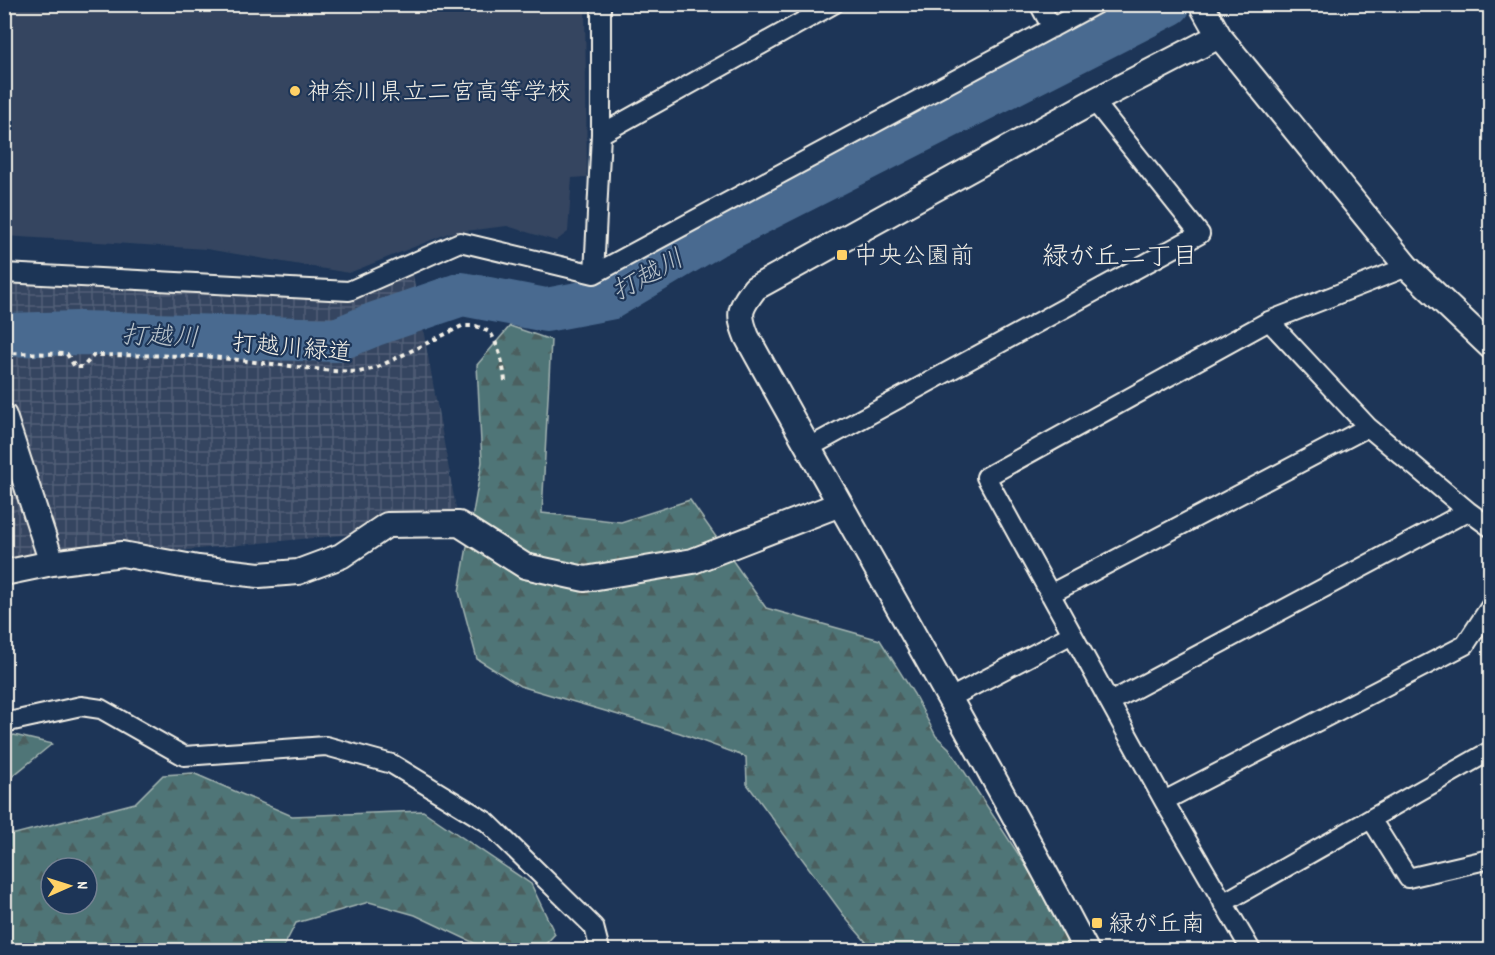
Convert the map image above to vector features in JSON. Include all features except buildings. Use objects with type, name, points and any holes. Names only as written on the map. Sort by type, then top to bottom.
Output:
[{"type":"street","points":[[594,274],[601,134],[601,4]]},
{"type":"street","points":[[601,134],[834,4]]},
{"type":"street","points":[[1039,4],[1052,28]]},
{"type":"street","points":[[4,273],[349,291],[460,242],[594,274],[1096,4]]},
{"type":"street","points":[[1086,951],[950,698],[747,337],[740,320],[743,304],[755,288],[1094,101],[1210,21],[1407,267],[1491,346]]},
{"type":"street","points":[[808,448],[1200,234],[1094,101]]},
{"type":"street","points":[[1251,951],[1164,801],[986,477],[1269,321],[1407,267]]},
{"type":"street","points":[[1269,321],[1368,427],[1468,511],[1491,527]]},
{"type":"street","points":[[4,416],[52,563]]},
{"type":"street","points":[[1050,594],[1368,427]]},
{"type":"street","points":[[4,573],[52,563],[122,554],[198,568],[259,575],[298,572],[341,556],[387,525],[459,524],[525,566],[585,579],[693,561],[840,504]]},
{"type":"street","points":[[1110,702],[1468,511]]},
{"type":"street","points":[[1164,801],[1465,645],[1491,607]]},
{"type":"street","points":[[950,698],[1072,634]]},
{"type":"street","points":[[4,723],[81,706],[101,709],[184,756],[326,746],[392,764],[487,822],[594,927],[600,951]]},
{"type":"street","points":[[1223,903],[1491,751]]},
{"type":"street","points":[[1371,819],[1408,878],[1491,859]]},
{"type":"path","name":"打越川緑道","points":[[4,353],[67,354],[75,367],[83,367],[94,355],[204,356],[359,372],[376,368],[462,326],[477,326],[490,332],[497,344],[505,381]]},
{"type":"shaded area","name":"神奈川県立二宮高等学校","points":[[4,5],[585,5],[587,177],[572,178],[568,232],[556,241],[507,226],[449,233],[349,273],[206,249],[5,236]]},
{"type":"shaded area","points":[[411,264],[459,524],[52,563],[5,572],[4,273],[338,291]]},
{"type":"green space","points":[[510,326],[551,340],[542,513],[621,522],[690,500],[766,608],[880,640],[914,694],[936,736],[949,748],[1041,889],[1075,950],[873,950],[848,921],[747,784],[746,757],[680,733],[520,686],[477,659],[459,592],[482,462],[477,365]]},
{"type":"green space","points":[[14,735],[52,744],[5,780],[5,738]]},
{"type":"green space","points":[[193,773],[292,816],[423,811],[531,884],[555,934],[540,950],[489,950],[415,915],[369,902],[296,923],[282,950],[5,950],[5,834],[15,834],[135,803],[163,775]]},
{"type":"waterway","name":"打越川","points":[[4,335],[79,333],[336,340],[462,294],[546,310],[609,298],[713,236],[1169,4]]},
{"type":"place","name":"神奈川県立二宮高等学校","points":[[295,91]]},
{"type":"place","name":"中央公園前","points":[[842,255]]},
{"type":"place","name":"緑が丘南","points":[[1097,923]]},
{"type":"district","name":"緑が丘二丁目","points":[[1120,255]]}]
